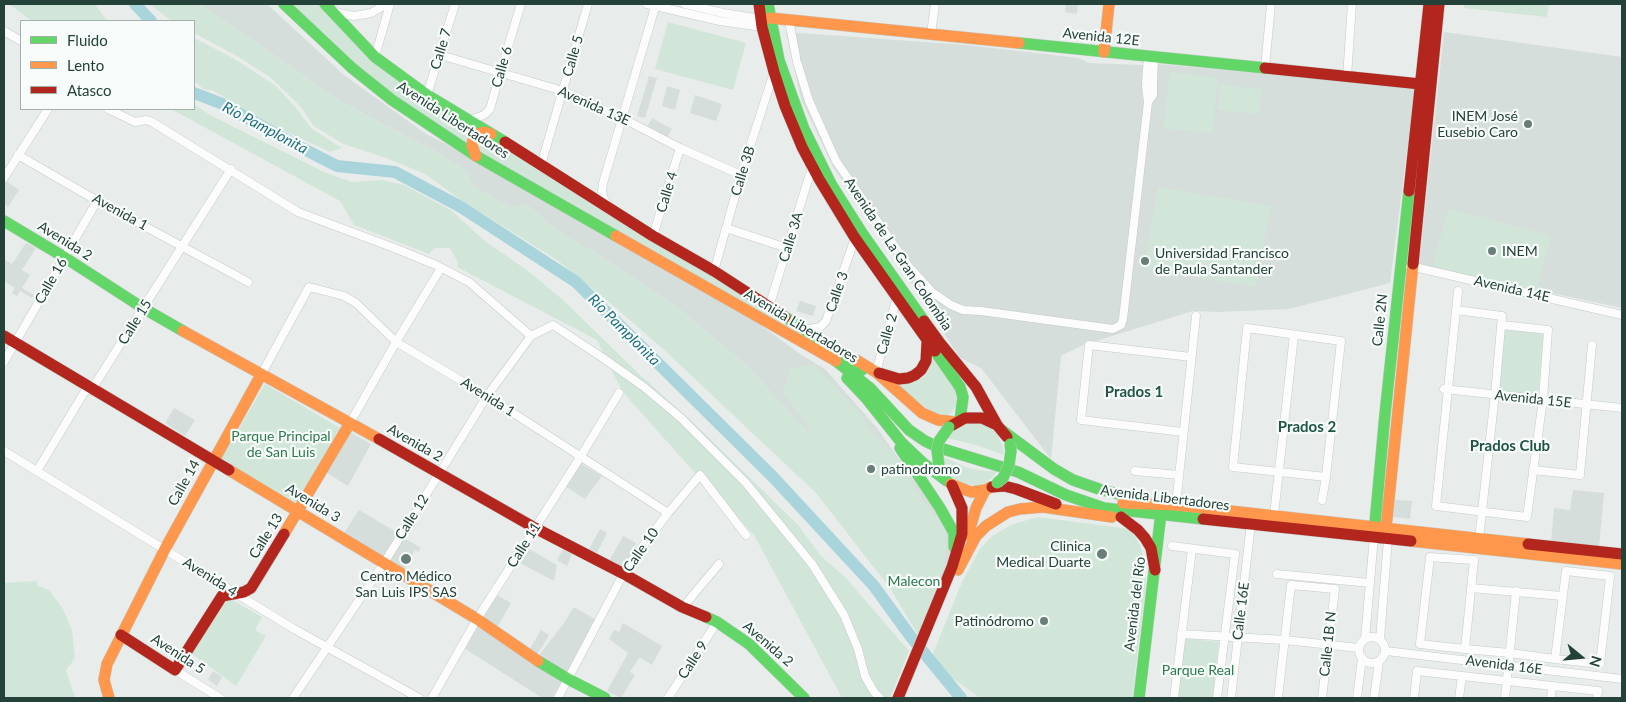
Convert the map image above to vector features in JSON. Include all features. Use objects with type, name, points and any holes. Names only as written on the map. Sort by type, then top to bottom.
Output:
[{"type":"main road","name":"Avenida Libertadores","points":[[284,4],[352,68],[392,100],[476,156],[837,362],[870,388],[909,430],[924,441],[954,453],[1018,472],[1085,503],[1104,508],[1149,508],[1176,505],[1274,515],[1374,532]]},
{"type":"main road","name":"Avenida de La Gran Colombia","points":[[759,4],[804,129],[831,184],[862,233],[929,328],[976,387],[1000,428]]},
{"type":"main road","name":"Avenida de La Gran Colombia","points":[[768,4],[764,21],[774,72],[785,106],[802,147],[856,238],[960,387],[963,397],[955,423]]},
{"type":"main road","points":[[1101,52],[1103,4]]},
{"type":"main road","points":[[1101,52],[1109,4]]},
{"type":"main road","name":"Calle 2N","points":[[1374,532],[1385,414],[1412,267],[1429,4]]},
{"type":"main road","name":"Calle 2N","points":[[1387,533],[1397,416],[1401,323],[1401,265],[1425,84],[1439,4]]},
{"type":"main road","name":"Avenida Libertadores","points":[[326,5],[375,57],[427,95],[770,307],[842,355],[876,383],[913,423],[928,433],[956,445],[1020,465],[1088,496],[1105,501],[1149,508],[1161,513],[1251,523],[1479,539],[1622,554]]},
{"type":"main road","name":"Avenida 12E","points":[[764,21],[789,20],[1425,84]]},
{"type":"main road","points":[[476,156],[472,146],[477,134],[484,132],[491,134]]},
{"type":"main road","name":"Avenida 2","points":[[4,221],[144,308],[261,375],[535,528],[624,574],[682,607],[717,622],[749,644],[797,696]]},
{"type":"main road","name":"Avenida 3","points":[[4,336],[477,619],[568,679],[604,698]]},
{"type":"main road","points":[[801,342],[848,379],[866,398],[881,419],[940,508],[954,533],[955,569]]},
{"type":"main road","points":[[876,372],[899,379],[915,375],[921,370],[926,361],[927,342]]},
{"type":"main road","points":[[842,355],[858,360],[876,372],[922,413],[938,420],[955,423],[974,417],[982,418],[1000,428],[1048,465],[1073,480],[1149,508]]},
{"type":"main road","name":"Calle 14","points":[[109,698],[104,680],[106,664],[165,549],[261,375]]},
{"type":"main road","points":[[1385,414],[1397,416]]},
{"type":"main road","points":[[881,419],[912,452],[950,483],[964,491],[971,492],[1004,486],[1077,511]]},
{"type":"main road","name":"Calle 13","points":[[175,670],[222,596],[244,592],[250,588],[298,512],[350,423]]},
{"type":"main road","points":[[955,423],[939,441],[937,450],[938,466],[958,498],[963,518],[955,569]]},
{"type":"main road","points":[[906,698],[972,520],[991,487],[1006,472],[1009,466],[1010,444],[1000,428]]},
{"type":"main road","points":[[898,698],[955,569],[976,536],[986,526],[1006,513],[1033,507],[1121,517],[1149,508]]},
{"type":"main road","name":"Avenida del Río","points":[[1139,698],[1161,513]]},
{"type":"main road","points":[[1121,517],[1146,538],[1152,553],[1155,570]]},
{"type":"main road","name":"Avenida Libertadores","points":[[1387,533],[1622,564]]},
{"type":"main road","name":"Avenida 5","points":[[121,635],[175,670]]},
{"type":"street","points":[[326,5],[339,13],[354,16],[370,14],[389,4]]},
{"type":"street","points":[[375,57],[389,4]]},
{"type":"street","name":"Calle 7","points":[[427,95],[455,4]]},
{"type":"street","name":"Calle 6","points":[[470,120],[484,115],[490,109],[521,4]]},
{"type":"street","name":"Calle 5","points":[[541,165],[588,4]]},
{"type":"street","name":"Avenida 12E","points":[[646,4],[720,21],[764,21]]},
{"type":"street","name":"Avenida 12E","points":[[685,4],[764,21]]},
{"type":"street","points":[[720,21],[726,4]]},
{"type":"street","points":[[931,34],[935,4]]},
{"type":"street","points":[[1265,68],[1271,4]]},
{"type":"street","points":[[1347,77],[1352,4]]},
{"type":"street","points":[[613,210],[604,199],[602,192],[603,183],[656,5]]},
{"type":"street","points":[[789,20],[797,59],[809,101],[836,161],[909,267],[932,292],[951,305],[963,310],[1113,329],[1121,325],[1123,319],[1150,85],[1151,57]]},
{"type":"street","points":[[4,31],[20,40]]},
{"type":"street","name":"Avenida 13E","points":[[440,55],[563,91],[622,118],[680,148],[741,175]]},
{"type":"street","name":"Calle 3B","points":[[714,271],[741,175],[774,72]]},
{"type":"street","points":[[4,178],[47,110]]},
{"type":"street","points":[[110,110],[135,122],[146,120],[152,122],[298,212],[397,249],[469,282],[531,336],[553,325],[644,387],[681,418],[746,483],[812,564],[844,615],[858,649],[865,676],[874,692],[880,698]]},
{"type":"street","name":"Calle 4","points":[[653,236],[680,148]]},
{"type":"street","name":"Avenida 1","points":[[18,155],[248,282]]},
{"type":"street","name":"Calle 3A","points":[[770,307],[812,166]]},
{"type":"street","name":"Calle 15","points":[[37,471],[84,391],[92,389],[231,170]]},
{"type":"street","name":"Calle 16","points":[[4,362],[97,200]]},
{"type":"street","points":[[726,228],[787,248]]},
{"type":"street","name":"Calle 3","points":[[803,330],[820,327],[826,321],[856,238]]},
{"type":"street","name":"Avenida 14E","points":[[1401,265],[1622,315]]},
{"type":"street","name":"Calle 13","points":[[350,423],[441,268]]},
{"type":"street","name":"Avenida 1","points":[[309,287],[344,296],[356,303],[396,342],[487,396],[668,513]]},
{"type":"street","name":"Calle 14","points":[[261,375],[309,287]]},
{"type":"street","points":[[1458,291],[1436,506],[1527,517],[1542,399],[1548,330],[1502,325]]},
{"type":"street","name":"Calle 2","points":[[876,372],[897,297]]},
{"type":"street","points":[[1456,310],[1502,316],[1479,539]]},
{"type":"street","points":[[1176,505],[1196,316]]},
{"type":"street","points":[[1322,500],[1326,477],[1341,341],[1247,328],[1233,467],[1326,477]]},
{"type":"street","points":[[1274,515],[1294,335]]},
{"type":"street","name":"Calle 12","points":[[293,698],[384,563],[487,396],[531,336]]},
{"type":"street","points":[[1184,432],[1081,420],[1090,345],[1191,357]]},
{"type":"street","points":[[1533,470],[1580,475],[1592,345]]},
{"type":"street","name":"Avenida 15E","points":[[1447,389],[1622,408]]},
{"type":"street","name":"Calle 11","points":[[432,698],[477,619],[619,393]]},
{"type":"street","name":"Avenida 4","points":[[4,451],[234,593],[419,698]]},
{"type":"street","points":[[1135,471],[1179,476]]},
{"type":"street","name":"Calle 10","points":[[558,698],[624,574],[668,513],[700,475],[746,535]]},
{"type":"street","name":"Calle 16E","points":[[1232,698],[1251,523]]},
{"type":"street","name":"Calle 2N","points":[[1365,639],[1374,532]]},
{"type":"street","name":"Calle 2N","points":[[1380,639],[1387,533]]},
{"type":"street","points":[[1172,546],[1235,554],[1217,698]]},
{"type":"street","points":[[1174,698],[1192,548]]},
{"type":"street","points":[[1465,648],[1474,560],[1430,557],[1420,644],[1465,648],[1510,653],[1555,659],[1600,664],[1610,576],[1566,571],[1555,659]]},
{"type":"street","points":[[688,600],[719,564]]},
{"type":"street","points":[[1277,574],[1370,583]]},
{"type":"street","name":"Calle 1B N","points":[[1285,640],[1291,585],[1334,589],[1322,698]]},
{"type":"street","points":[[1471,588],[1562,596]]},
{"type":"street","points":[[1504,698],[1516,592]]},
{"type":"street","name":"Calle 9","points":[[668,698],[717,622]]},
{"type":"street","points":[[1181,634],[1238,636],[1360,648]]},
{"type":"street","points":[[1357,698],[1362,658],[1360,648],[1365,639],[1372,637],[1380,639],[1386,651],[1379,662],[1374,698]]},
{"type":"street","points":[[1278,698],[1285,640]]},
{"type":"street","name":"Avenida 16E","points":[[1386,651],[1622,679]]},
{"type":"street","points":[[1362,658],[1372,663],[1379,662]]},
{"type":"street","name":"Avenida 5","points":[[175,670],[220,698]]},
{"type":"street","points":[[1414,698],[1417,671],[1598,691],[1597,698]]},
{"type":"street","points":[[1460,698],[1462,676]]},
{"type":"street","points":[[1551,698],[1552,686]]},
{"type":"street","points":[[202,698],[207,691]]},
{"type":"shaded area","points":[[200,4],[267,4],[344,75],[426,134],[750,317],[800,354],[825,369],[877,428],[946,528],[952,552],[945,575],[838,465],[746,365],[679,309],[591,250],[568,238],[526,204],[512,209],[472,185],[466,171],[431,149],[343,103]]},
{"type":"shaded area","points":[[1066,4],[1078,4],[1077,14],[1065,12]]},
{"type":"shaded area","name":"Universidad Francisco de Paula Santander","points":[[786,32],[967,45],[1079,58],[1089,63],[1144,65],[1157,71],[1158,64],[1415,88],[1390,283],[1289,309],[1193,311],[1083,345],[1061,356],[1051,459],[981,368],[960,358],[883,239],[833,167],[801,99]]},
{"type":"shaded area","name":"INEM José Eusebio Caro","points":[[1444,32],[1622,57],[1622,308],[1419,265]]},
{"type":"shaded area","points":[[649,76],[657,78],[645,118],[637,116]]},
{"type":"shaded area","points":[[667,86],[680,90],[675,110],[662,106]]},
{"type":"shaded area","points":[[695,95],[722,104],[716,121],[690,113]]},
{"type":"shaded area","points":[[652,118],[672,129],[666,139],[646,129]]},
{"type":"shaded area","points":[[5,180],[19,190],[8,207],[4,204]]},
{"type":"shaded area","points":[[26,243],[36,248],[22,270],[30,275],[22,288],[36,296],[34,299],[20,291],[17,296],[12,293],[15,288],[4,281],[4,259],[12,264]]},
{"type":"shaded area","points":[[800,301],[816,306],[813,316],[796,311]]},
{"type":"shaded area","points":[[174,408],[195,420],[185,436],[165,423]]},
{"type":"shaded area","points":[[350,432],[371,444],[348,486],[325,472]]},
{"type":"shaded area","points":[[580,463],[602,476],[585,499],[565,486]]},
{"type":"shaded area","points":[[1573,490],[1604,493],[1599,547],[1551,542],[1554,508],[1570,510]]},
{"type":"shaded area","points":[[1395,500],[1412,501],[1410,519],[1393,517]]},
{"type":"shaded area","points":[[359,510],[400,534],[382,561],[342,536]]},
{"type":"shaded area","points":[[600,529],[607,533],[597,553],[589,549]]},
{"type":"shaded area","points":[[623,536],[636,543],[632,553],[619,570],[608,563]]},
{"type":"shaded area","points":[[404,538],[421,548],[418,552],[415,550],[404,569],[390,561]]},
{"type":"shaded area","points":[[527,548],[557,565],[554,581],[518,562]]},
{"type":"shaded area","points":[[563,549],[572,554],[567,566],[557,560]]},
{"type":"shaded area","points":[[497,595],[511,603],[497,628],[481,620]]},
{"type":"shaded area","points":[[574,607],[595,619],[568,674],[536,659]]},
{"type":"shaded area","points":[[623,623],[662,646],[652,665],[639,658],[630,672],[635,675],[621,698],[607,691],[628,653],[609,639],[614,630],[619,632]]},
{"type":"shaded area","points":[[476,626],[564,678],[552,698],[542,698],[464,648]]},
{"type":"shaded area","points":[[541,630],[549,635],[537,655],[529,650]]},
{"type":"shaded area","points":[[213,671],[222,677],[217,686],[208,679]]},
{"type":"green space","points":[[9,4],[95,4],[106,20],[31,20]]},
{"type":"green space","name":"Malecon","points":[[149,4],[200,4],[343,103],[431,149],[466,171],[472,185],[512,208],[526,204],[568,238],[591,250],[679,309],[746,365],[819,443],[783,392],[791,368],[815,365],[859,412],[872,432],[894,454],[912,484],[931,511],[941,521],[946,531],[943,576],[918,635],[890,588],[816,493],[663,349],[609,302],[557,260],[461,200],[425,174],[386,158],[343,144],[314,126],[300,106],[270,77],[237,56],[195,34],[195,20],[171,20]]},
{"type":"green space","points":[[286,4],[321,4],[374,58],[484,131],[470,147],[394,99]]},
{"type":"green space","points":[[1465,4],[1549,4],[1547,17],[1464,8]]},
{"type":"green space","points":[[668,22],[746,43],[733,90],[655,69]]},
{"type":"green space","points":[[195,39],[233,58],[276,86],[312,129],[342,148],[330,152],[263,121],[212,90],[203,89],[195,82]]},
{"type":"green space","points":[[1170,72],[1218,78],[1212,133],[1164,128]]},
{"type":"green space","points":[[1221,85],[1262,89],[1259,114],[1218,110]]},
{"type":"green space","points":[[195,105],[210,115],[324,172],[352,182],[382,180],[404,185],[452,211],[485,241],[528,271],[562,299],[639,374],[700,429],[798,525],[821,556],[845,577],[909,651],[890,698],[842,698],[754,535],[702,481],[622,391],[597,340],[457,267],[458,262],[450,248],[434,248],[429,254],[354,225],[340,201],[173,110],[195,110]]},
{"type":"green space","points":[[484,133],[661,242],[797,332],[478,156],[473,141]]},
{"type":"green space","points":[[1158,187],[1270,206],[1256,287],[1144,268]]},
{"type":"green space","name":"INEM","points":[[1448,209],[1551,236],[1536,293],[1433,266]]},
{"type":"green space","points":[[1504,326],[1545,331],[1537,403],[1496,399]]},
{"type":"green space","points":[[933,356],[952,381],[957,394],[956,406],[947,416],[933,413],[890,380],[920,379],[926,375]]},
{"type":"green space","name":"Parque Principal de San Luis","points":[[265,384],[340,428],[297,503],[221,459]]},
{"type":"green space","points":[[970,423],[978,423],[991,428],[997,433],[1004,455],[976,445],[947,438],[957,428]]},
{"type":"green space","points":[[942,456],[968,468],[998,471],[985,483],[977,485],[962,484],[953,479],[947,472]]},
{"type":"green space","name":"Patinódromo","points":[[1038,517],[1130,529],[1140,545],[1144,560],[1146,585],[1132,698],[980,698],[947,674],[932,656],[962,582],[980,549],[992,536],[1013,524]]},
{"type":"green space","points":[[36,581],[38,586],[49,590],[63,609],[72,630],[75,658],[66,670],[75,698],[4,698],[4,583]]},
{"type":"green space","points":[[227,597],[262,617],[255,630],[266,636],[236,686],[191,653]]},
{"type":"green space","name":"Parque Real","points":[[1183,638],[1219,642],[1213,698],[1176,698]]},
{"type":"waterway","name":"Río Pamplonita","points":[[135,4],[150,20]]},
{"type":"waterway","name":"Río Pamplonita","points":[[195,93],[220,103],[337,166],[395,172],[461,207],[576,282],[773,477],[874,586],[911,637],[961,698]]},
{"type":"traffic: fast","points":[[284,4],[352,68],[392,100],[476,156],[616,236]]},
{"type":"traffic: fast","points":[[325,4],[375,57],[427,95],[505,142]]},
{"type":"traffic: fast","points":[[768,4],[779,60],[804,129],[831,184],[862,233],[924,321]]},
{"type":"traffic: fast","points":[[1019,43],[1265,68]]},
{"type":"traffic: fast","points":[[1374,534],[1409,191]]},
{"type":"traffic: fast","points":[[4,221],[183,331]]},
{"type":"traffic: fast","points":[[785,317],[862,370]]},
{"type":"traffic: fast","points":[[935,351],[960,387],[963,397],[960,420]]},
{"type":"traffic: fast","points":[[836,361],[870,388],[909,430],[940,448],[1018,472],[1066,495],[1104,508],[1203,519]]},
{"type":"traffic: fast","points":[[847,378],[866,398],[901,442],[923,463],[947,481]]},
{"type":"traffic: fast","points":[[939,466],[937,450],[939,441],[949,427]]},
{"type":"traffic: fast","points":[[1003,431],[1054,469],[1073,480],[1137,499]]},
{"type":"traffic: fast","points":[[997,483],[1003,478],[1009,465],[1010,444]]},
{"type":"traffic: fast","points":[[900,448],[940,508],[954,533],[954,547]]},
{"type":"traffic: fast","points":[[1139,698],[1161,513]]},
{"type":"traffic: fast","points":[[706,617],[717,622],[749,644],[804,698]]},
{"type":"traffic: fast","points":[[538,661],[605,698]]},
{"type":"traffic: slow","points":[[1104,52],[1109,4]]},
{"type":"traffic: slow","points":[[770,18],[1019,43]]},
{"type":"traffic: slow","points":[[476,156],[472,146],[477,134],[484,132],[491,134]]},
{"type":"traffic: slow","points":[[616,236],[836,361]]},
{"type":"traffic: slow","points":[[1388,537],[1386,528],[1413,264]]},
{"type":"traffic: slow","points":[[183,331],[379,439]]},
{"type":"traffic: slow","points":[[856,360],[876,372],[922,413],[938,420],[955,422]]},
{"type":"traffic: slow","points":[[109,698],[104,680],[107,664],[165,549],[261,375]]},
{"type":"traffic: slow","points":[[284,534],[350,423]]},
{"type":"traffic: slow","points":[[229,470],[477,619],[538,661]]},
{"type":"traffic: slow","points":[[951,484],[971,492],[991,487]]},
{"type":"traffic: slow","points":[[968,535],[976,508],[985,490]]},
{"type":"traffic: slow","points":[[1123,503],[1176,505],[1528,544]]},
{"type":"traffic: slow","points":[[958,570],[976,536],[986,526],[1008,512],[1043,507],[1112,517]]},
{"type":"traffic: slow","points":[[1411,541],[1622,564]]},
{"type":"traffic: jam","points":[[759,4],[762,27],[774,72],[785,106],[802,147],[855,238],[935,351]]},
{"type":"traffic: jam","points":[[1409,191],[1429,4]]},
{"type":"traffic: jam","points":[[1413,264],[1439,4]]},
{"type":"traffic: jam","points":[[1265,68],[1430,85]]},
{"type":"traffic: jam","points":[[505,142],[785,317]]},
{"type":"traffic: jam","points":[[924,321],[976,387],[997,425]]},
{"type":"traffic: jam","points":[[4,336],[229,470]]},
{"type":"traffic: jam","points":[[879,373],[899,379],[915,375],[921,370],[926,361],[927,342]]},
{"type":"traffic: jam","points":[[949,427],[965,418],[982,418],[997,425],[1007,437]]},
{"type":"traffic: jam","points":[[379,439],[535,528],[624,574],[682,607],[706,617]]},
{"type":"traffic: jam","points":[[898,698],[952,567],[962,534],[962,508],[952,485]]},
{"type":"traffic: jam","points":[[992,487],[1004,486],[1016,489],[1056,504]]},
{"type":"traffic: jam","points":[[1121,517],[1145,538],[1151,548],[1155,570]]},
{"type":"traffic: jam","points":[[1203,519],[1411,541]]},
{"type":"traffic: jam","points":[[121,635],[175,670],[222,596],[244,592],[251,588],[284,534]]},
{"type":"traffic: jam","points":[[1528,544],[1622,554]]},
{"type":"place","name":"INEM José Eusebio Caro","points":[[1528,124]]},
{"type":"place","name":"INEM","points":[[1492,251]]},
{"type":"place","name":"Universidad Francisco de Paula Santander","points":[[1145,261]]},
{"type":"place","name":"patinodromo","points":[[871,469]]},
{"type":"place","name":"Clinica Medical Duarte","points":[[1102,554]]},
{"type":"place","name":"Centro Médico San Luis IPS SAS","points":[[406,559]]},
{"type":"place","name":"Patinódromo","points":[[1044,621]]},
{"type":"district","name":"Prados 1","points":[[1134,392]]},
{"type":"district","name":"Prados 2","points":[[1307,427]]},
{"type":"district","name":"Prados Club","points":[[1510,446]]}]
